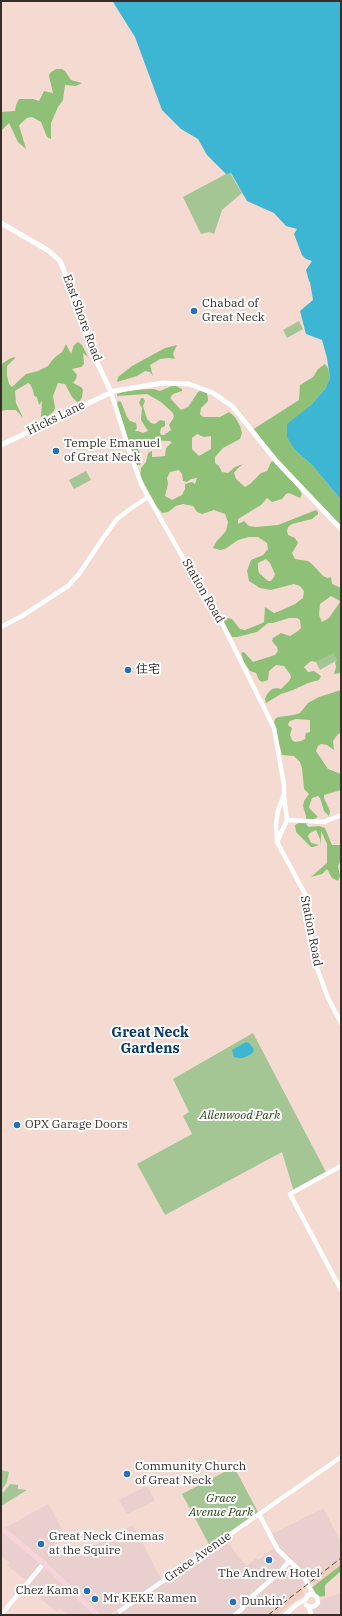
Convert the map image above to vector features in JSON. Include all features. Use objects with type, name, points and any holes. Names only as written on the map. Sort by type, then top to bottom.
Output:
[{"type":"main road","name":"East Shore Road","points":[[1,223],[49,251],[60,262],[70,285],[90,347],[111,392]]},
{"type":"main road","points":[[111,392],[136,387],[175,383],[189,384],[213,393],[232,406],[277,462],[341,530]]},
{"type":"main road","name":"Hicks Lane","points":[[1,445],[111,392]]},
{"type":"main road","points":[[2,1531],[44,1563],[98,1615]]},
{"type":"street","name":"Station Road","points":[[111,392],[130,452],[148,497],[218,615],[273,727],[284,784],[287,820]]},
{"type":"street","points":[[1,627],[22,616],[68,586],[79,574],[117,519],[130,508],[148,497]]},
{"type":"street","name":"Station Road","points":[[284,794],[278,811],[276,824],[277,842],[305,894],[314,960],[328,998],[341,1022]]},
{"type":"street","points":[[277,842],[287,820],[320,822],[341,815]]},
{"type":"street","points":[[341,1166],[290,1194],[341,1290]]},
{"type":"street","name":"Grace Avenue","points":[[116,1614],[341,1457]]},
{"type":"street","points":[[259,1514],[278,1550],[300,1571],[307,1583],[308,1599],[312,1615]]},
{"type":"street","points":[[235,1615],[242,1609],[247,1601],[281,1572],[289,1561]]},
{"type":"street","points":[[1,1615],[44,1563]]},
{"type":"street","points":[[308,1599],[310,1594],[314,1595]]},
{"type":"street","points":[[308,1599],[318,1601],[317,1597],[314,1595]]},
{"type":"street","points":[[286,1614],[297,1604],[314,1595]]},
{"type":"shaded area","points":[[147,1486],[155,1501],[127,1514],[119,1500]]},
{"type":"shaded area","points":[[48,1504],[63,1530],[53,1536],[57,1543],[54,1545],[70,1558],[133,1525],[163,1582],[225,1538],[247,1566],[256,1558],[258,1560],[276,1547],[270,1535],[323,1508],[341,1542],[341,1556],[263,1615],[67,1615],[60,1608],[57,1612],[25,1586],[28,1582],[7,1565],[10,1563],[1,1555],[1,1528],[3,1529]]},
{"type":"shaded area","points":[[341,1556],[341,1565],[314,1587],[312,1579]]},
{"type":"shaded area","points":[[301,1585],[304,1595],[276,1615],[263,1615]]},
{"type":"shaded area","points":[[341,1593],[341,1615],[313,1615],[314,1607],[318,1601]]},
{"type":"green space","points":[[56,69],[62,69],[71,80],[82,83],[76,86],[65,85],[63,100],[51,123],[51,139],[47,137],[41,122],[32,117],[27,118],[19,125],[26,149],[18,142],[9,123],[2,130],[1,135],[1,112],[15,111],[19,99],[33,99],[39,101],[44,91],[53,93],[49,76],[50,73]]},
{"type":"green space","points":[[230,173],[242,193],[222,210],[214,234],[209,232],[201,234],[183,197]]},
{"type":"green space","points":[[299,321],[303,329],[287,338],[283,330]]},
{"type":"green space","points":[[78,342],[82,345],[88,357],[83,353],[84,364],[81,367],[72,369],[77,375],[73,383],[81,387],[83,390],[79,404],[72,397],[65,384],[58,383],[53,396],[54,411],[42,421],[42,401],[39,405],[37,397],[34,396],[33,390],[28,383],[15,391],[16,403],[23,418],[16,410],[1,411],[1,366],[3,363],[16,357],[7,366],[9,384],[12,387],[26,374],[38,371],[48,366],[54,358],[62,352],[66,344],[71,354],[74,345]]},
{"type":"green space","points":[[177,345],[173,354],[175,359],[160,359],[150,365],[153,376],[150,372],[145,371],[137,376],[117,382],[118,377],[132,366],[165,348]]},
{"type":"green space","points":[[325,364],[328,368],[330,378],[325,389],[310,406],[295,450],[313,466],[341,500],[341,529],[252,430],[299,400],[300,385],[313,377],[318,369]]},
{"type":"green space","points":[[174,385],[182,389],[182,391],[173,394],[170,398],[181,410],[188,407],[198,392],[202,390],[207,393],[208,399],[208,401],[201,408],[200,414],[203,417],[220,417],[229,412],[235,417],[242,433],[240,439],[223,448],[215,457],[215,463],[219,466],[222,472],[228,473],[235,467],[243,464],[234,473],[236,479],[245,487],[261,473],[267,471],[271,462],[274,461],[302,494],[300,498],[289,493],[282,499],[272,502],[267,498],[261,505],[238,519],[238,524],[244,521],[249,526],[256,527],[278,525],[316,510],[318,512],[318,514],[312,519],[292,524],[288,527],[287,531],[288,535],[295,538],[298,543],[292,553],[295,559],[308,561],[323,576],[328,578],[331,577],[332,584],[341,588],[340,673],[334,674],[336,667],[335,662],[337,660],[333,653],[316,662],[311,661],[304,667],[308,672],[314,671],[321,676],[319,680],[281,694],[266,703],[265,699],[267,694],[272,689],[281,689],[289,681],[291,677],[290,674],[284,666],[276,665],[269,671],[268,680],[262,682],[259,680],[256,673],[250,671],[244,662],[241,653],[244,652],[253,662],[275,655],[278,651],[277,647],[272,641],[273,638],[281,633],[290,636],[298,631],[301,628],[300,620],[297,618],[289,618],[268,623],[257,632],[237,637],[232,637],[223,621],[228,618],[232,619],[240,629],[245,630],[264,622],[265,607],[274,613],[282,610],[295,604],[303,598],[304,591],[300,586],[294,584],[271,590],[260,588],[249,581],[247,571],[251,560],[263,555],[268,549],[267,543],[258,537],[249,537],[238,540],[225,549],[220,550],[213,548],[216,542],[226,531],[228,522],[225,514],[214,510],[202,514],[197,512],[193,506],[183,504],[176,506],[168,512],[162,513],[157,507],[140,476],[141,468],[146,462],[148,453],[152,451],[152,457],[165,456],[166,448],[172,442],[146,440],[135,444],[141,455],[140,465],[136,465],[117,404],[118,401],[121,402],[127,417],[130,421],[136,423],[137,428],[135,431],[143,433],[148,431],[141,420],[142,408],[139,403],[141,398],[145,401],[143,406],[147,419],[151,423],[155,424],[160,420],[165,421],[165,426],[161,428],[161,435],[164,435],[171,430],[169,425],[174,417],[173,413],[161,402],[147,394],[117,396],[117,394],[129,390],[154,389],[160,391]],"holes":[[[197,434],[204,437],[211,436],[211,449],[199,456],[192,449],[192,438]],[[179,470],[182,474],[183,481],[187,482],[191,479],[197,478],[195,484],[192,482],[185,484],[185,489],[182,495],[172,500],[165,496],[168,484],[167,478],[170,472]],[[266,559],[270,563],[275,574],[271,581],[268,581],[259,573],[258,563]],[[331,596],[340,601],[329,618],[322,622],[319,615],[320,604]]]},
{"type":"green space","points":[[86,471],[91,480],[74,489],[69,480]]},
{"type":"green space","points":[[333,652],[337,660],[320,670],[316,662]]},
{"type":"green space","points":[[341,690],[341,733],[338,734],[333,741],[334,750],[327,745],[321,744],[318,746],[316,751],[328,769],[341,774],[341,790],[324,795],[330,811],[329,816],[324,811],[320,798],[318,796],[312,798],[309,807],[318,817],[306,825],[309,827],[319,826],[325,828],[332,845],[341,845],[341,860],[338,866],[340,876],[338,881],[332,878],[327,869],[322,874],[311,877],[327,863],[327,844],[321,831],[321,845],[316,830],[308,836],[311,843],[319,845],[313,847],[311,847],[296,832],[295,825],[306,819],[303,806],[304,801],[309,794],[304,789],[300,762],[294,756],[282,755],[274,723],[275,719],[278,717],[300,713],[308,703],[319,697]],"holes":[[[296,719],[310,720],[310,732],[306,733],[305,739],[295,742],[292,740],[290,735],[292,728],[288,724],[290,721]]]},
{"type":"green space","name":"Allenwood Park","points":[[253,1033],[327,1174],[294,1192],[282,1152],[165,1215],[137,1164],[192,1134],[183,1116],[189,1112],[173,1079]]},
{"type":"green space","name":"Grace Avenue Park","points":[[234,1467],[259,1514],[211,1548],[182,1494]]},
{"type":"green space","points":[[1,1470],[9,1472],[7,1482],[2,1490],[3,1493],[10,1484],[18,1485],[18,1489],[27,1490],[1,1506]]},
{"type":"green space","points":[[341,1565],[341,1571],[325,1585],[325,1596],[317,1597],[310,1589]]},
{"type":"water","points":[[111,1],[341,1],[341,500],[313,466],[295,450],[287,437],[287,424],[310,406],[325,389],[330,378],[322,340],[306,334],[300,311],[313,300],[306,270],[312,261],[306,259],[302,255],[294,234],[297,229],[286,226],[274,213],[247,201],[231,173],[226,174],[207,155],[198,139],[181,129],[162,110],[135,37]]},
{"type":"water","points":[[246,1042],[249,1043],[254,1051],[243,1058],[234,1057],[232,1050]]},
{"type":"railway","points":[[268,1615],[341,1558]]},
{"type":"place","name":"Chabad of Great Neck","points":[[194,311]]},
{"type":"place","name":"Temple Emanuel of Great Neck","points":[[56,451]]},
{"type":"place","name":"住宅","points":[[128,670]]},
{"type":"place","name":"OPX Garage Doors","points":[[17,1125]]},
{"type":"place","name":"Community Church of Great Neck","points":[[127,1474]]},
{"type":"place","name":"Great Neck Cinemas at the Squire","points":[[41,1544]]},
{"type":"place","name":"The Andrew Hotel","points":[[269,1560]]},
{"type":"place","name":"Chez Kama","points":[[87,1591]]},
{"type":"place","name":"Mr KEKE Ramen","points":[[95,1599]]},
{"type":"place","name":"Dunkin'","points":[[233,1602]]},
{"type":"district","name":"Great Neck Gardens","points":[[150,1042]]}]
